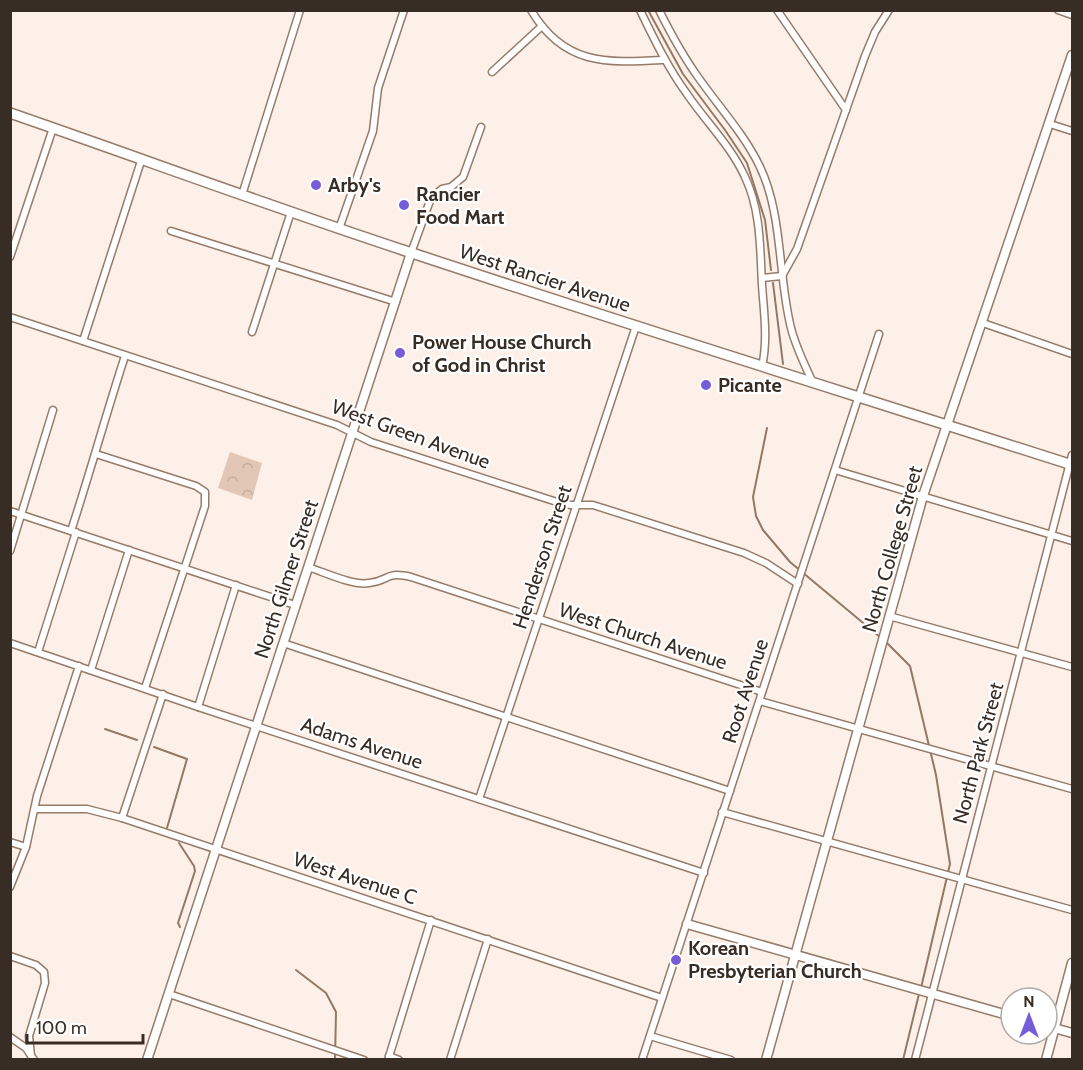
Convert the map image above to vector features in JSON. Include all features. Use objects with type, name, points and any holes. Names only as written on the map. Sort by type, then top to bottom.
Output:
[{"type":"main road","name":"West Rancier Avenue","points":[[10,113],[411,253],[814,384],[1072,462]]},
{"type":"street","points":[[242,195],[300,10]]},
{"type":"street","points":[[339,229],[373,130],[378,88],[404,10]]},
{"type":"street","points":[[531,10],[542,26],[567,48],[581,55],[619,63],[664,60]]},
{"type":"street","points":[[640,10],[664,60],[687,95],[729,148],[745,177],[759,222],[766,345],[762,367]]},
{"type":"street","points":[[659,10],[675,42],[742,137],[760,168],[769,191],[791,328],[798,350],[814,384]]},
{"type":"street","points":[[777,10],[846,111]]},
{"type":"street","points":[[782,276],[797,249],[875,32],[889,10]]},
{"type":"street","points":[[1058,10],[1072,15]]},
{"type":"street","points":[[492,72],[542,26]]},
{"type":"street","name":"North College Street","points":[[765,1059],[923,496],[1072,55]]},
{"type":"street","points":[[1050,124],[1072,131]]},
{"type":"street","name":"North Gilmer Street","points":[[147,1059],[411,253],[431,198],[463,177],[481,127]]},
{"type":"street","points":[[10,257],[52,128]]},
{"type":"street","points":[[83,341],[142,158]]},
{"type":"street","points":[[252,332],[291,212]]},
{"type":"street","points":[[171,231],[396,302]]},
{"type":"street","points":[[762,278],[782,276]]},
{"type":"street","name":"West Green Avenue","points":[[10,317],[337,425],[370,441],[560,503],[592,505],[744,554],[799,581]]},
{"type":"street","points":[[983,323],[1072,354]]},
{"type":"street","name":"Henderson Street","points":[[479,799],[636,326]]},
{"type":"street","name":"Root Avenue","points":[[642,1059],[879,334]]},
{"type":"street","points":[[38,652],[125,356]]},
{"type":"street","points":[[10,552],[53,410]]},
{"type":"street","points":[[96,454],[196,486],[205,492],[205,506],[145,688]]},
{"type":"street","name":"North Park Street","points":[[915,1059],[959,879],[992,766],[1072,462]]},
{"type":"street","points":[[835,470],[1072,541]]},
{"type":"street","points":[[10,511],[295,605]]},
{"type":"street","points":[[91,670],[129,549]]},
{"type":"street","name":"West Church Avenue","points":[[308,567],[362,583],[374,582],[393,574],[400,575],[762,692]]},
{"type":"street","points":[[198,707],[236,585]]},
{"type":"street","points":[[888,620],[1072,667]]},
{"type":"street","name":"Adams Avenue","points":[[10,643],[704,873]]},
{"type":"street","points":[[283,643],[730,791]]},
{"type":"street","points":[[10,887],[26,847],[35,809],[79,666]]},
{"type":"street","points":[[122,818],[163,694]]},
{"type":"street","points":[[759,701],[1072,789]]},
{"type":"street","name":"West Avenue C","points":[[35,809],[87,809],[122,818],[662,998]]},
{"type":"street","points":[[722,812],[1072,910]]},
{"type":"street","points":[[10,842],[26,847]]},
{"type":"street","points":[[399,1059],[389,1058],[431,920]]},
{"type":"street","points":[[687,924],[999,1013]]},
{"type":"street","points":[[450,1059],[488,939]]},
{"type":"street","points":[[10,956],[36,965],[44,972],[45,983],[29,1036],[32,1058]]},
{"type":"street","points":[[1059,1003],[1072,963]]},
{"type":"street","points":[[169,994],[364,1059]]},
{"type":"street","points":[[650,1036],[731,1059]]},
{"type":"street","points":[[10,1037],[26,1048],[32,1058]]},
{"type":"green space","points":[[230,452],[262,463],[252,500],[218,488]]},
{"type":"waterway","points":[[648,10],[683,74],[747,163],[765,220],[771,270]]},
{"type":"waterway","points":[[773,283],[783,364]]},
{"type":"waterway","points":[[767,428],[753,497],[756,516],[763,530],[790,562],[880,637]]},
{"type":"waterway","points":[[885,641],[910,666],[936,775],[950,864],[921,988]]},
{"type":"waterway","points":[[105,729],[137,740]]},
{"type":"waterway","points":[[154,747],[187,759],[167,828]]},
{"type":"waterway","points":[[179,843],[195,871],[178,923],[180,927]]},
{"type":"waterway","points":[[296,970],[326,993],[336,1012],[335,1060]]},
{"type":"waterway","points":[[903,1060],[919,994]]},
{"type":"place","name":"Arby's","points":[[316,185]]},
{"type":"place","name":"Rancier Food Mart","points":[[404,205]]},
{"type":"place","name":"Power House Church of God in Christ","points":[[400,353]]},
{"type":"place","name":"Picante","points":[[706,385]]},
{"type":"place","name":"Korean Presbyterian Church","points":[[676,960]]}]
